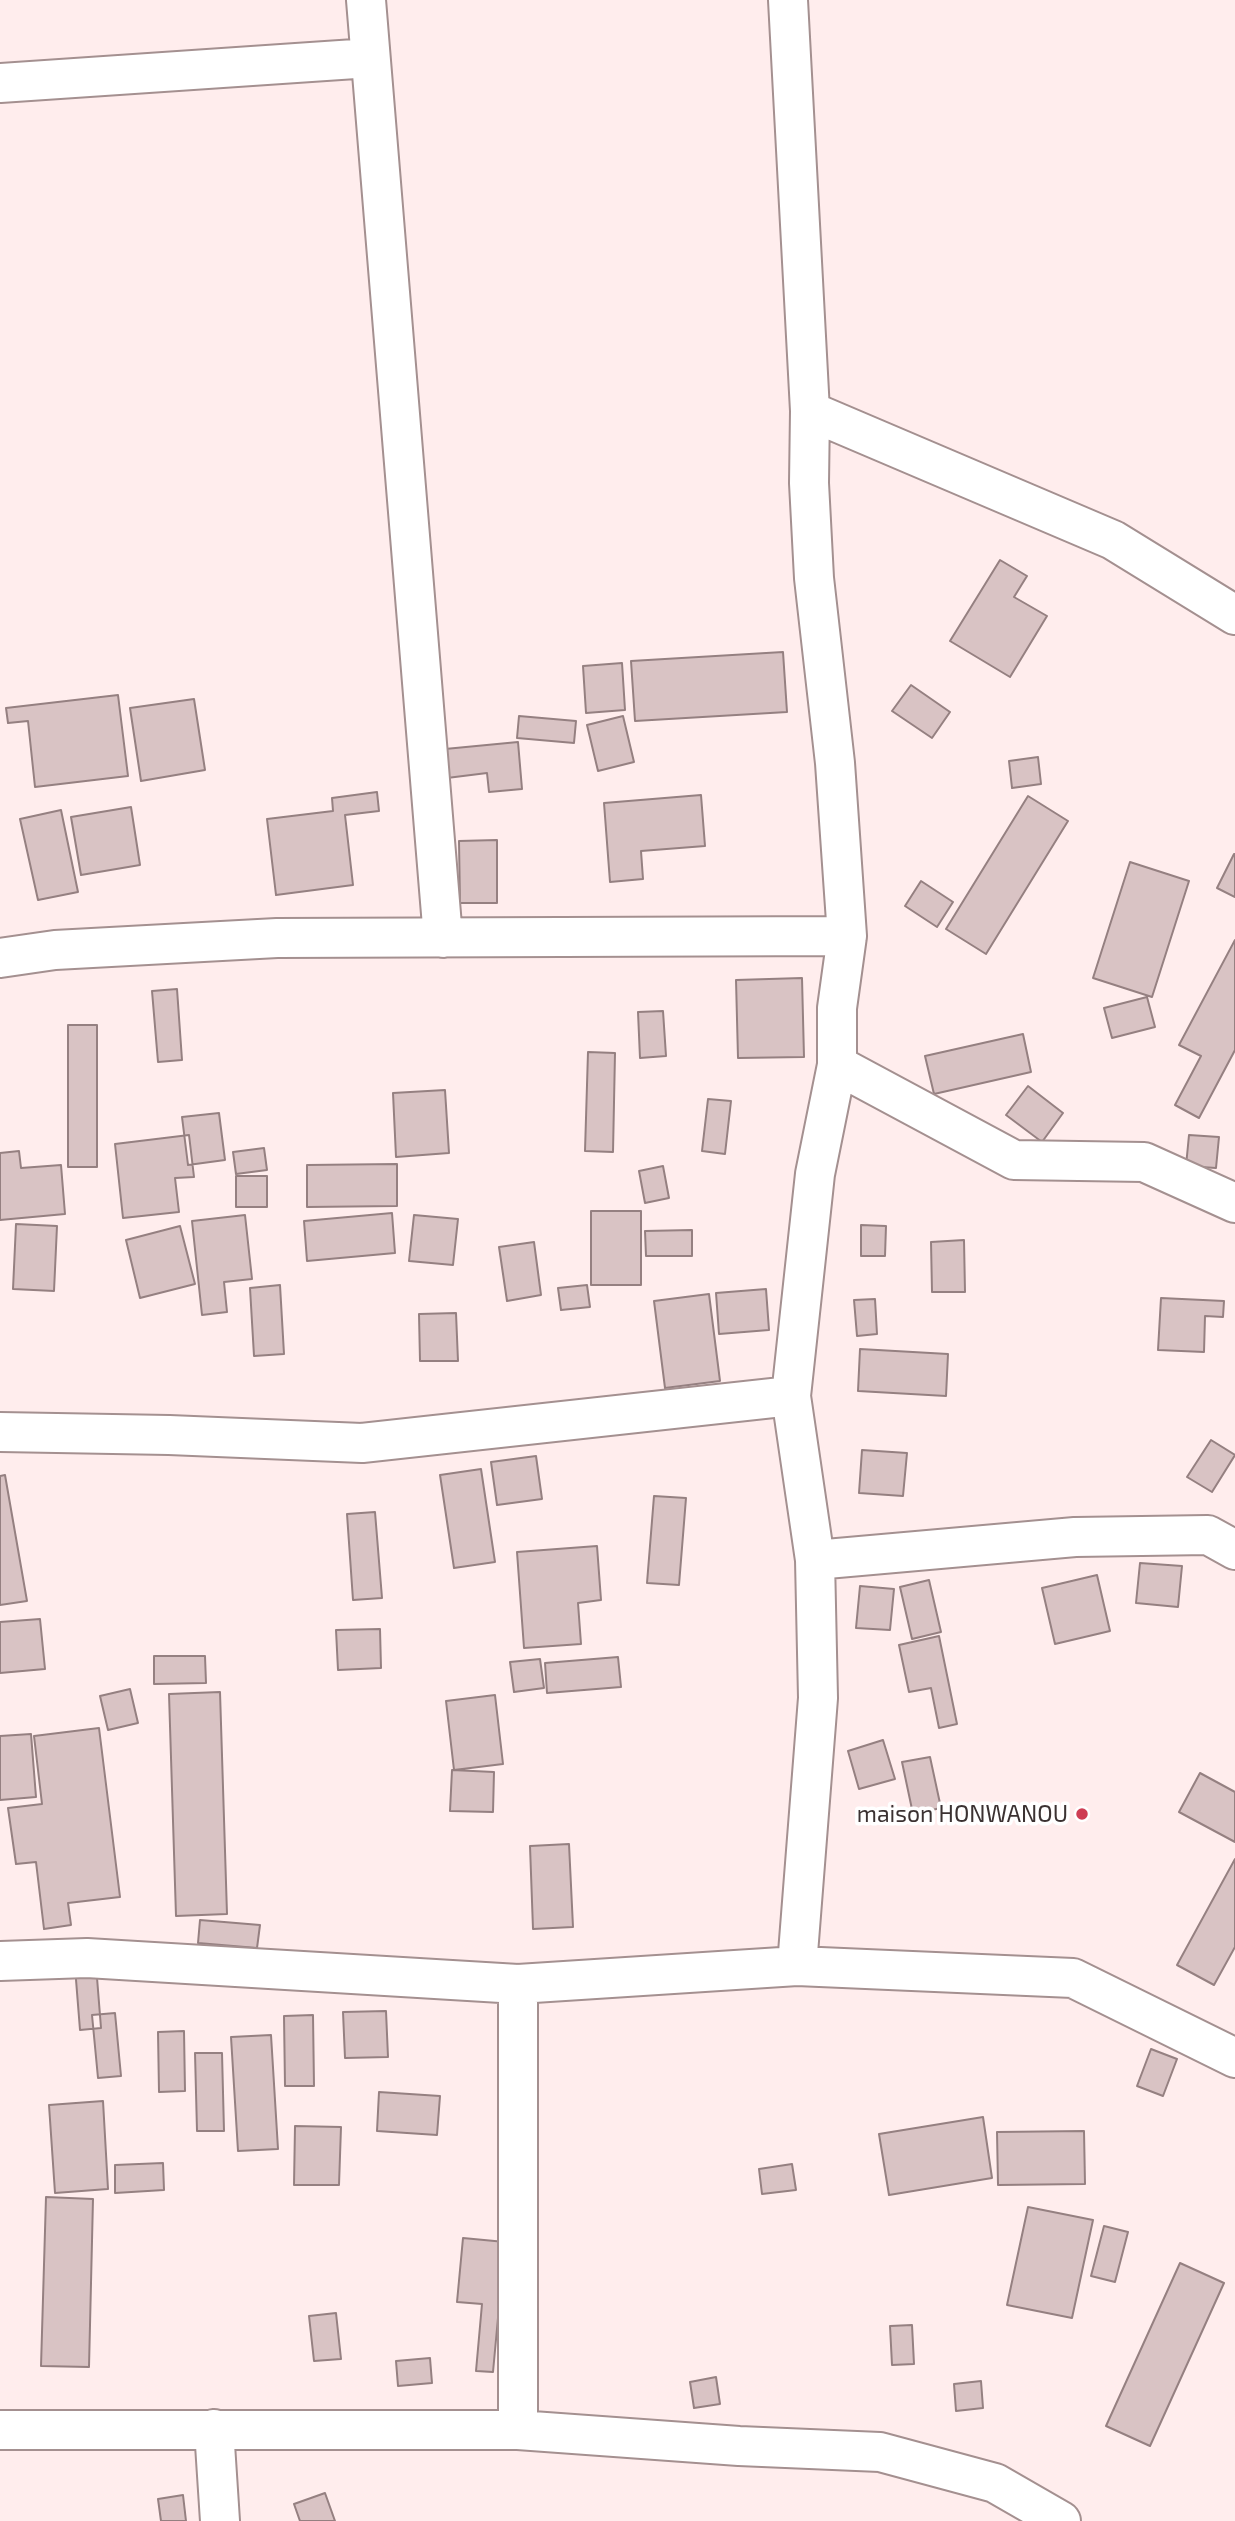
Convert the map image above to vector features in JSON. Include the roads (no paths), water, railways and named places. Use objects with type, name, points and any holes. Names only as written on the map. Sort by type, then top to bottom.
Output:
[{"type":"street","points":[[366,0],[443,938]]},
{"type":"street","points":[[788,0],[810,411],[809,483],[814,578],[835,764],[847,936],[837,1008],[837,1065],[815,1174],[791,1396],[815,1560],[818,1698],[797,1966]]},
{"type":"street","points":[[0,82],[370,58]]},
{"type":"street","points":[[810,411],[1113,540],[1235,615]]},
{"type":"street","points":[[0,958],[55,950],[277,938],[847,936]]},
{"type":"street","points":[[837,1065],[1014,1160],[1143,1162],[1235,1203]]},
{"type":"street","points":[[0,1432],[169,1435],[362,1443],[791,1396]]},
{"type":"street","points":[[815,1560],[1075,1537],[1208,1535],[1235,1550]]},
{"type":"street","points":[[0,1961],[87,1958],[518,1984],[797,1966],[1073,1978],[1235,2058]]},
{"type":"street","points":[[518,1984],[518,2430]]},
{"type":"street","points":[[214,2429],[220,2521]]},
{"type":"street","points":[[0,2430],[518,2430],[739,2446],[880,2452],[995,2483],[1061,2521]]},
{"type":"place","name":"maison HONWANOU","points":[[1082,1814]]}]
